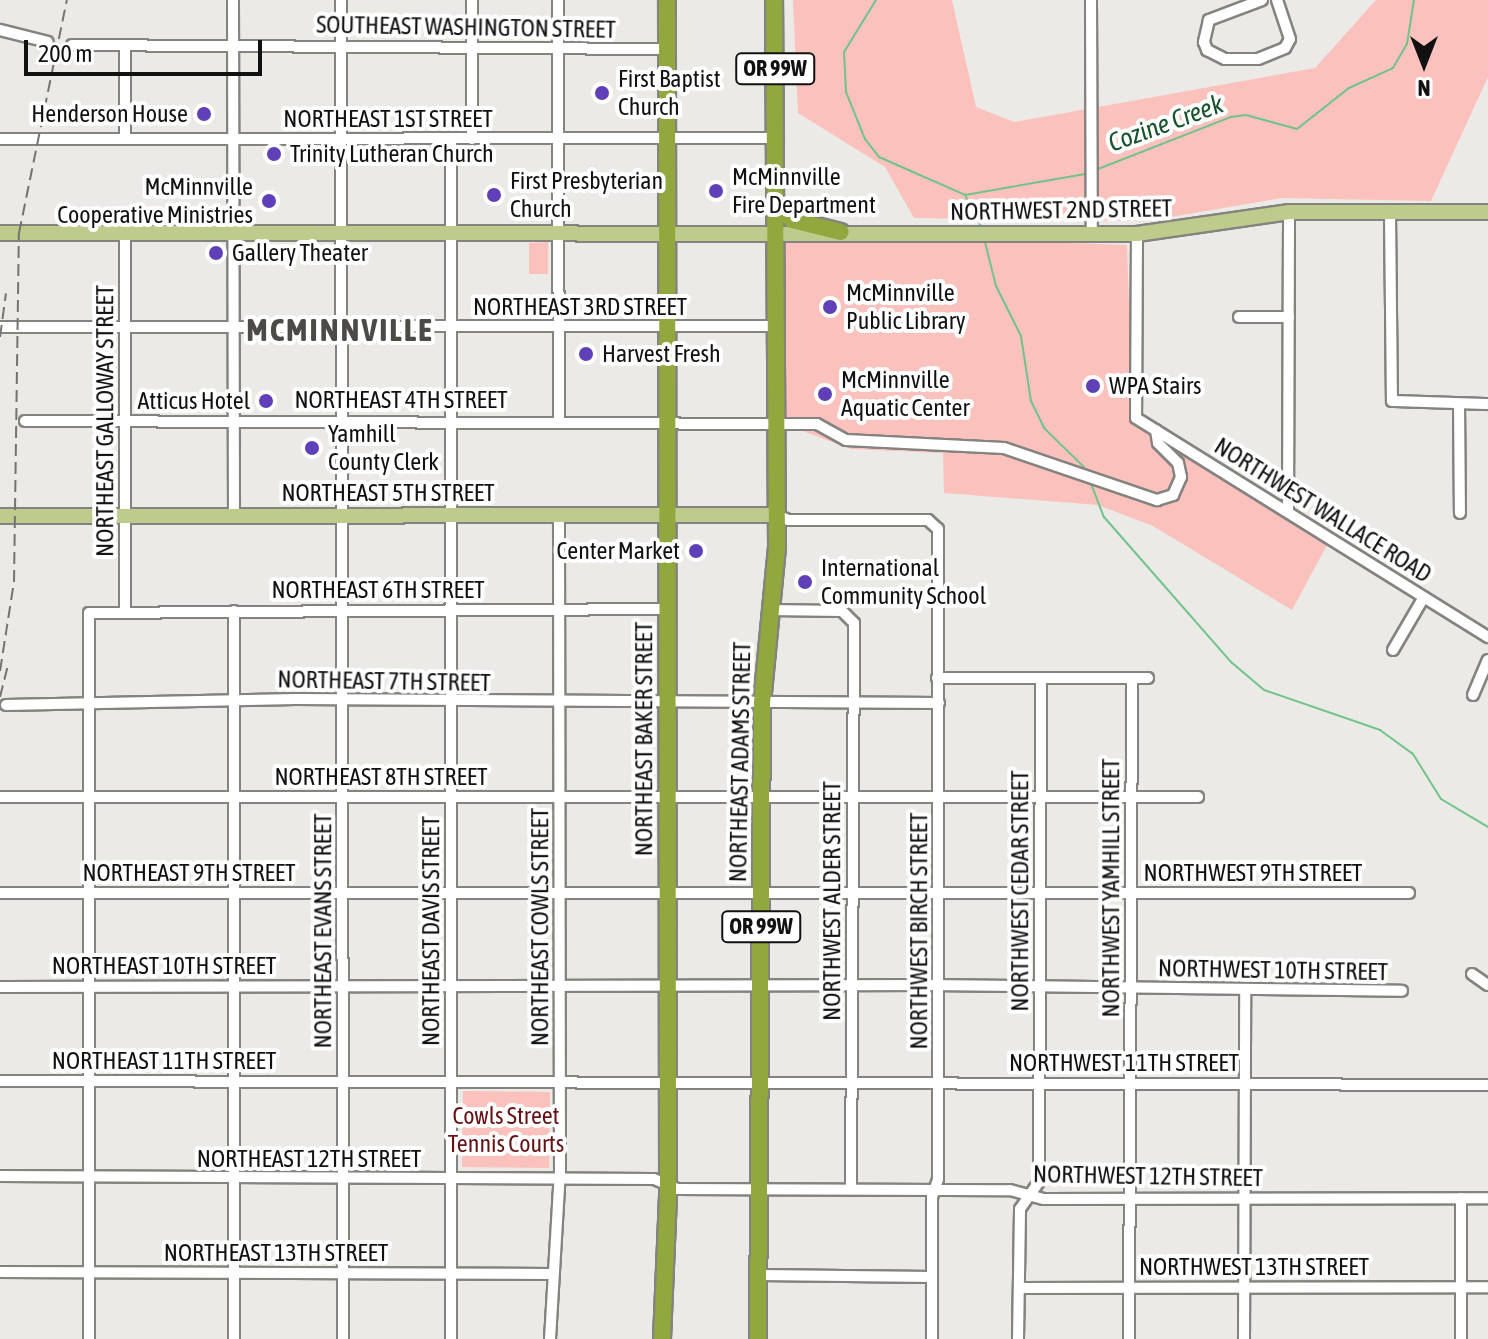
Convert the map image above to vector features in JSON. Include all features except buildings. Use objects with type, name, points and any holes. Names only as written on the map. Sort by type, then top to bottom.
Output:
[{"type":"highway","name":"NORTHEAST BAKER STREET","points":[[662,1339],[666,1269],[668,986],[667,0]]},
{"type":"highway","name":"OR 99W","points":[[774,0],[776,138]]},
{"type":"highway","name":"NORTHEAST ADAMS STREET","points":[[758,1339],[762,703],[777,515],[776,138]]},
{"type":"highway","points":[[776,202],[792,220],[841,232]]},
{"type":"highway","points":[[666,1269],[670,1339]]},
{"type":"main road","name":"NORTHWEST 2ND STREET","points":[[0,233],[1137,234],[1289,212],[1488,212]]},
{"type":"main road","name":"NORTHEAST 5TH STREET","points":[[0,516],[777,515]]},
{"type":"street","points":[[233,0],[234,515]]},
{"type":"street","name":"NORTHEAST EVANS STREET","points":[[341,0],[343,1339]]},
{"type":"street","points":[[472,0],[472,139]]},
{"type":"street","points":[[558,0],[559,420]]},
{"type":"street","points":[[1091,0],[1092,234]]},
{"type":"street","points":[[1262,0],[1209,20],[1204,42],[1207,50],[1225,59],[1258,59],[1285,48],[1290,39],[1277,0]]},
{"type":"street","points":[[0,30],[48,42]]},
{"type":"street","name":"SOUTHEAST WASHINGTON STREET","points":[[72,45],[667,49]]},
{"type":"street","points":[[125,45],[125,139]]},
{"type":"street","name":"NORTHEAST 1ST STREET","points":[[0,139],[776,138]]},
{"type":"street","name":"NORTHEAST DAVIS STREET","points":[[451,139],[451,1339]]},
{"type":"street","points":[[1288,510],[1289,212]]},
{"type":"street","points":[[1390,214],[1389,393],[1400,405],[1488,404]]},
{"type":"street","name":"NORTHEAST GALLOWAY STREET","points":[[125,233],[125,610]]},
{"type":"street","name":"NORTHWEST WALLACE ROAD","points":[[1137,234],[1136,418],[1488,637]]},
{"type":"street","points":[[1239,317],[1289,317]]},
{"type":"street","name":"NORTHEAST 3RD STREET","points":[[0,327],[776,326]]},
{"type":"street","points":[[1459,404],[1460,513]]},
{"type":"street","name":"NORTHEAST 4TH STREET","points":[[25,421],[559,420],[822,424],[846,440],[1004,448],[1157,500],[1173,495],[1181,477],[1178,463],[1158,443],[1156,430]]},
{"type":"street","name":"NORTHEAST COWLS STREET","points":[[550,1339],[559,1179],[559,515]]},
{"type":"street","name":"NORTHWEST BIRCH STREET","points":[[777,515],[788,520],[936,523],[940,797],[932,1339]]},
{"type":"street","points":[[1393,650],[1424,597]]},
{"type":"street","name":"NORTHEAST 6TH STREET","points":[[89,705],[89,613],[125,610],[668,609]]},
{"type":"street","name":"NORTHWEST ALDER STREET","points":[[770,610],[850,614],[853,702],[851,1189]]},
{"type":"street","points":[[234,611],[234,1339]]},
{"type":"street","points":[[1473,695],[1488,660]]},
{"type":"street","points":[[937,678],[1148,678]]},
{"type":"street","name":"NORTHWEST CEDAR STREET","points":[[1018,1339],[1020,1209],[1039,1182],[1041,678]]},
{"type":"street","name":"NORTHWEST YAMHILL STREET","points":[[1129,1339],[1132,678]]},
{"type":"street","name":"NORTHEAST 7TH STREET","points":[[6,705],[343,699],[559,703],[939,703]]},
{"type":"street","points":[[89,705],[89,1339]]},
{"type":"street","name":"NORTHEAST 8TH STREET","points":[[0,797],[940,797],[1131,801],[1198,797]]},
{"type":"street","name":"NORTHEAST 9TH STREET","points":[[0,893],[761,893]]},
{"type":"street","name":"NORTHWEST 9TH STREET","points":[[761,893],[1409,893]]},
{"type":"street","points":[[1472,974],[1488,985]]},
{"type":"street","name":"NORTHWEST 10TH STREET","points":[[761,985],[1402,991]]},
{"type":"street","name":"NORTHEAST 10TH STREET","points":[[0,987],[761,985]]},
{"type":"street","points":[[1244,1339],[1245,989]]},
{"type":"street","name":"NORTHWEST 11TH STREET","points":[[760,1080],[1488,1085]]},
{"type":"street","name":"NORTHEAST 11TH STREET","points":[[0,1081],[760,1080]]},
{"type":"street","name":"NORTHEAST 12TH STREET","points":[[0,1176],[654,1179],[677,1189],[760,1189]]},
{"type":"street","name":"NORTHWEST 12TH STREET","points":[[760,1189],[1010,1190],[1029,1195],[1130,1199],[1488,1198]]},
{"type":"street","points":[[1461,1198],[1461,1339]]},
{"type":"street","name":"NORTHEAST 13TH STREET","points":[[0,1272],[553,1274]]},
{"type":"street","points":[[760,1275],[931,1277]]},
{"type":"street","name":"NORTHWEST 13TH STREET","points":[[1019,1288],[1488,1287]]},
{"type":"green space","points":[[793,0],[952,0],[976,107],[1014,122],[1315,68],[1376,0],[1488,0],[1488,77],[1431,201],[1282,198],[1147,221],[914,218],[885,167],[798,113]]},
{"type":"green space","points":[[776,233],[1127,245],[1133,422],[1327,545],[1292,610],[1153,526],[1098,505],[944,493],[943,453],[851,449],[776,421]]},
{"type":"green space","points":[[548,242],[548,274],[529,274],[529,243]]},
{"type":"green space","name":"Cowls Street Tennis Courts","points":[[463,1091],[550,1092],[549,1168],[462,1167]]},
{"type":"waterway","name":"Cozine Creek","points":[[876,0],[844,52],[846,92],[865,139],[879,157],[965,195],[1085,174]]},
{"type":"waterway","name":"Cozine Creek","points":[[1098,169],[1231,117],[1246,115],[1297,129],[1349,88],[1393,68],[1407,44],[1414,0]]},
{"type":"waterway","points":[[966,197],[981,226]]},
{"type":"waterway","points":[[985,242],[996,286],[1021,336],[1031,401],[1044,428],[1084,467]]},
{"type":"waterway","points":[[1090,481],[1104,517],[1231,662],[1264,690],[1380,730],[1413,754],[1441,799],[1488,827]]},
{"type":"railway","points":[[0,671],[14,582],[19,233],[67,0]]},
{"type":"railway","points":[[0,337],[6,293]]},
{"type":"railway","points":[[0,697],[9,662]]},
{"type":"place","name":"First Baptist Church","points":[[602,93]]},
{"type":"place","name":"Henderson House","points":[[204,114]]},
{"type":"place","name":"Trinity Lutheran Church","points":[[274,154]]},
{"type":"place","name":"McMinnville Fire Department","points":[[716,191]]},
{"type":"place","name":"First Presbyterian Church","points":[[494,195]]},
{"type":"place","name":"McMinnville Cooperative Ministries","points":[[269,201]]},
{"type":"place","name":"Gallery Theater","points":[[216,253]]},
{"type":"place","name":"McMinnville Public Library","points":[[830,307]]},
{"type":"place","name":"Harvest Fresh","points":[[586,354]]},
{"type":"place","name":"WPA Stairs","points":[[1093,386]]},
{"type":"place","name":"McMinnville Aquatic Center","points":[[825,394]]},
{"type":"place","name":"Atticus Hotel","points":[[266,401]]},
{"type":"place","name":"Yamhill County Clerk","points":[[312,448]]},
{"type":"place","name":"Center Market","points":[[696,551]]},
{"type":"place","name":"International Community School","points":[[805,582]]},
{"type":"district","name":"MCMINNVILLE","points":[[340,330]]}]
